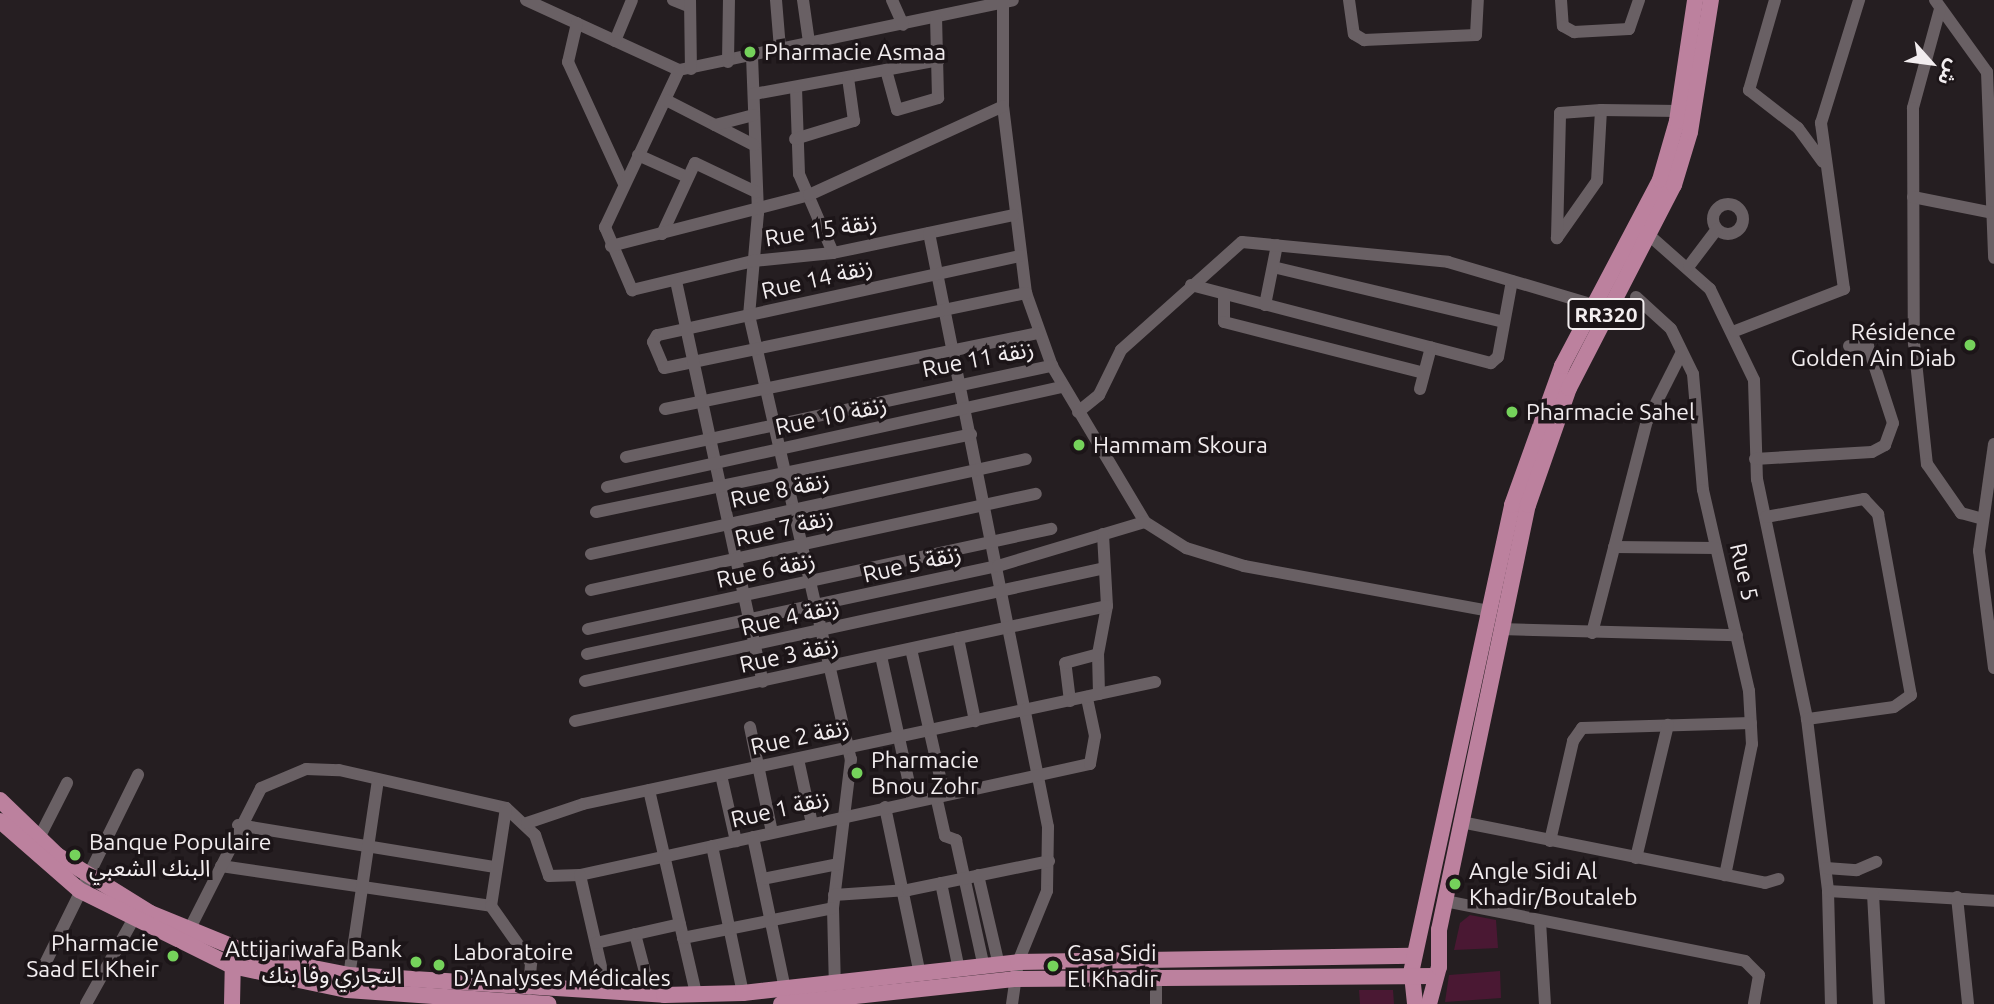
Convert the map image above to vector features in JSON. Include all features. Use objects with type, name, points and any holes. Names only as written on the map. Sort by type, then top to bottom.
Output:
[{"type":"main road","name":"RR320","points":[[1415,1004],[1413,955],[1489,611],[1528,453],[1594,304],[1651,200],[1679,111],[1695,0]]},
{"type":"main road","name":"RR320","points":[[1429,1004],[1445,901],[1525,517],[1560,410],[1650,236],[1690,132],[1710,0]]},
{"type":"main road","points":[[0,800],[82,883],[186,937],[232,966],[355,990],[478,1002],[549,1004]]},
{"type":"main road","points":[[0,821],[133,920],[235,949],[355,990],[529,989],[646,998],[743,993],[783,996],[836,995],[1016,971],[1413,955],[1427,950],[1437,958]]},
{"type":"main road","points":[[232,1004],[235,949]]},
{"type":"main road","points":[[836,995],[920,975],[991,966],[1016,971],[1156,974],[1412,974],[1424,981],[1435,976]]},
{"type":"street","points":[[526,0],[685,70],[1007,1],[1003,106],[1013,215],[1026,293],[1037,332],[1052,366],[1145,522],[1186,548],[1244,566],[1489,611]]},
{"type":"street","points":[[615,41],[632,0]]},
{"type":"street","points":[[673,0],[690,4],[685,70],[666,100],[605,227],[611,246],[758,213],[809,195],[1003,106]]},
{"type":"street","points":[[728,62],[729,0]]},
{"type":"street","points":[[776,0],[780,49]]},
{"type":"street","points":[[803,0],[808,42]]},
{"type":"street","points":[[892,0],[903,24]]},
{"type":"street","points":[[1349,0],[1353,34],[1364,40],[1476,35],[1478,0]]},
{"type":"street","points":[[1561,0],[1563,26],[1574,32],[1629,29],[1639,0]]},
{"type":"street","points":[[1775,0],[1749,90],[1798,128],[1823,163]]},
{"type":"street","points":[[1735,331],[1843,293],[1823,163],[1821,123],[1859,0]]},
{"type":"street","points":[[1937,4],[1913,108],[1913,343],[1924,456],[1961,513],[1980,518]]},
{"type":"street","points":[[1937,4],[1987,72],[1994,258]]},
{"type":"street","points":[[886,70],[893,104],[905,110],[940,95],[936,18]]},
{"type":"street","points":[[577,23],[568,62],[624,184]]},
{"type":"street","points":[[752,56],[758,213],[750,316],[819,632],[849,748],[845,816],[833,901],[836,995]]},
{"type":"street","points":[[754,94],[939,60]]},
{"type":"street","points":[[795,139],[853,121],[848,78]]},
{"type":"street","points":[[796,88],[795,139],[799,174],[834,253]]},
{"type":"street","points":[[666,100],[754,145]]},
{"type":"street","points":[[1601,110],[1597,181],[1557,238],[1557,117],[1601,110],[1679,111]]},
{"type":"street","points":[[715,125],[754,115]]},
{"type":"street","points":[[1798,128],[1821,123]]},
{"type":"street","points":[[638,155],[687,177]]},
{"type":"street","points":[[662,234],[687,177],[699,162],[757,192]]},
{"type":"street","points":[[1913,197],[1993,213]]},
{"type":"street","name":"Rue 15 زنقة","points":[[611,246],[628,288],[637,291],[753,261],[834,253],[1013,215]]},
{"type":"street","points":[[1689,266],[1717,229]]},
{"type":"street","points":[[929,233],[1010,626],[1037,775],[1049,861],[1044,903],[1016,971],[1013,1004]]},
{"type":"street","points":[[1650,236],[1689,266],[1735,331],[1754,380],[1755,459],[1807,719],[1826,868],[1831,1004]]},
{"type":"street","points":[[1078,412],[1099,395],[1121,350],[1236,244],[1278,245],[1443,261],[1594,304]]},
{"type":"street","points":[[1265,304],[1278,245]]},
{"type":"street","name":"Rue 14 زنقة","points":[[695,364],[661,366],[655,338],[1020,256]]},
{"type":"street","points":[[1273,267],[1504,322]]},
{"type":"street","points":[[676,281],[763,682]]},
{"type":"street","points":[[1191,285],[1496,362],[1511,281]]},
{"type":"street","points":[[695,364],[757,353],[1026,293]]},
{"type":"street","points":[[1224,294],[1224,322],[1424,373]]},
{"type":"street","name":"Rue 5","points":[[1636,297],[1664,320],[1696,385],[1700,467],[1737,635],[1751,723],[1725,875]]},
{"type":"street","points":[[665,409],[1037,332]]},
{"type":"street","points":[[1755,459],[1872,452],[1885,445],[1893,423],[1868,346],[1849,346]]},
{"type":"street","points":[[1420,389],[1431,347]]},
{"type":"street","points":[[1592,633],[1647,421],[1682,352]]},
{"type":"street","name":"Rue 11 زنقة","points":[[626,457],[961,382],[1052,366]]},
{"type":"street","name":"Rue 10 زنقة","points":[[607,486],[1063,387]]},
{"type":"street","points":[[803,418],[809,442]]},
{"type":"street","points":[[596,512],[722,488],[971,434]]},
{"type":"street","points":[[1994,444],[1980,518],[1994,668]]},
{"type":"street","name":"Rue 8 زنقة","points":[[591,554],[1026,459]]},
{"type":"street","name":"Rue 7 زنقة","points":[[592,590],[737,561],[1036,494]]},
{"type":"street","points":[[1766,517],[1864,499],[1878,514],[1910,695],[1898,706],[1807,719]]},
{"type":"street","name":"Rue 5 زنقة","points":[[587,653],[751,621],[998,566],[1145,522]]},
{"type":"street","name":"Rue 6 زنقة","points":[[588,629],[1051,529]]},
{"type":"street","points":[[1093,696],[1107,606],[1101,569],[1104,534]]},
{"type":"street","points":[[1614,547],[1716,548]]},
{"type":"street","name":"Rue 4 زنقة","points":[[585,681],[1101,569]]},
{"type":"street","name":"Rue 3 زنقة","points":[[575,721],[1107,606]]},
{"type":"street","points":[[1500,629],[1737,635]]},
{"type":"street","points":[[958,638],[975,721]]},
{"type":"street","points":[[911,649],[930,731],[940,795],[991,966]]},
{"type":"street","points":[[1070,701],[1065,663],[1098,654]]},
{"type":"street","points":[[881,656],[913,801]]},
{"type":"street","name":"Rue 2 زنقة","points":[[527,823],[583,804],[1155,682]]},
{"type":"street","name":"Rue 1 زنقة","points":[[527,823],[549,876],[580,875],[1037,775],[1094,759],[1093,696]]},
{"type":"street","points":[[1550,841],[1576,733],[1588,725],[1751,723]]},
{"type":"street","points":[[1636,858],[1668,725]]},
{"type":"street","points":[[750,727],[772,832]]},
{"type":"street","points":[[798,759],[812,824]]},
{"type":"street","points":[[186,937],[238,825],[261,788],[294,773],[322,768],[378,780],[506,808],[527,823]]},
{"type":"street","points":[[41,972],[82,883],[138,775]]},
{"type":"street","points":[[722,775],[736,841]]},
{"type":"street","points":[[355,990],[359,883],[378,780]]},
{"type":"street","points":[[38,838],[66,783]]},
{"type":"street","points":[[649,790],[696,994]]},
{"type":"street","points":[[885,807],[920,975]]},
{"type":"street","points":[[506,808],[494,867],[491,905],[531,963],[529,989]]},
{"type":"street","points":[[1461,822],[1725,875],[1778,879]]},
{"type":"street","points":[[238,825],[494,867]]},
{"type":"street","points":[[753,837],[771,920],[783,996]]},
{"type":"street","points":[[712,846],[743,993]]},
{"type":"street","points":[[683,938],[771,920],[833,901],[1049,861]]},
{"type":"street","points":[[1826,868],[1857,870],[1876,862]]},
{"type":"street","points":[[762,879],[838,864]]},
{"type":"street","points":[[221,866],[359,883],[491,905]]},
{"type":"street","points":[[580,875],[607,993]]},
{"type":"street","points":[[978,875],[991,966]]},
{"type":"street","points":[[940,883],[959,970]]},
{"type":"street","points":[[1828,891],[1994,901]]},
{"type":"street","points":[[1873,894],[1879,1004]]},
{"type":"street","points":[[1957,897],[1968,1004]]},
{"type":"street","points":[[1445,901],[1735,959],[1758,972],[1754,1004]]},
{"type":"street","points":[[86,1004],[133,920]]},
{"type":"street","points":[[1541,921],[1545,1004]]},
{"type":"street","points":[[597,943],[680,924]]},
{"type":"street","points":[[635,934],[646,998]]},
{"type":"street","points":[[1156,974],[1156,1004]]},
{"type":"shaded area","points":[[1470,915],[1496,920],[1498,948],[1454,950],[1460,923]]},
{"type":"shaded area","points":[[1500,971],[1501,998],[1445,1002],[1449,975]]},
{"type":"shaded area","points":[[1359,990],[1393,990],[1394,1004],[1360,1004]]},
{"type":"place","name":"Pharmacie Asmaa","points":[[750,52]]},
{"type":"place","name":"Résidence Golden Ain Diab","points":[[1970,345]]},
{"type":"place","name":"Pharmacie Sahel","points":[[1512,412]]},
{"type":"place","name":"Hammam Skoura","points":[[1079,445]]},
{"type":"place","name":"Pharmacie Bnou Zohr","points":[[857,773]]},
{"type":"place","name":"Banque Populaire البنك الشعبي","points":[[75,855]]},
{"type":"place","name":"Angle Sidi Al Khadir/Boutaleb","points":[[1455,884]]},
{"type":"place","name":"Pharmacie Saad El Kheir","points":[[173,956]]},
{"type":"place","name":"Attijariwafa Bank التجاري وفا بنك","points":[[416,962]]},
{"type":"place","name":"Laboratoire D'Analyses Médicales","points":[[439,965]]},
{"type":"place","name":"Casa Sidi El Khadir","points":[[1053,966]]}]
